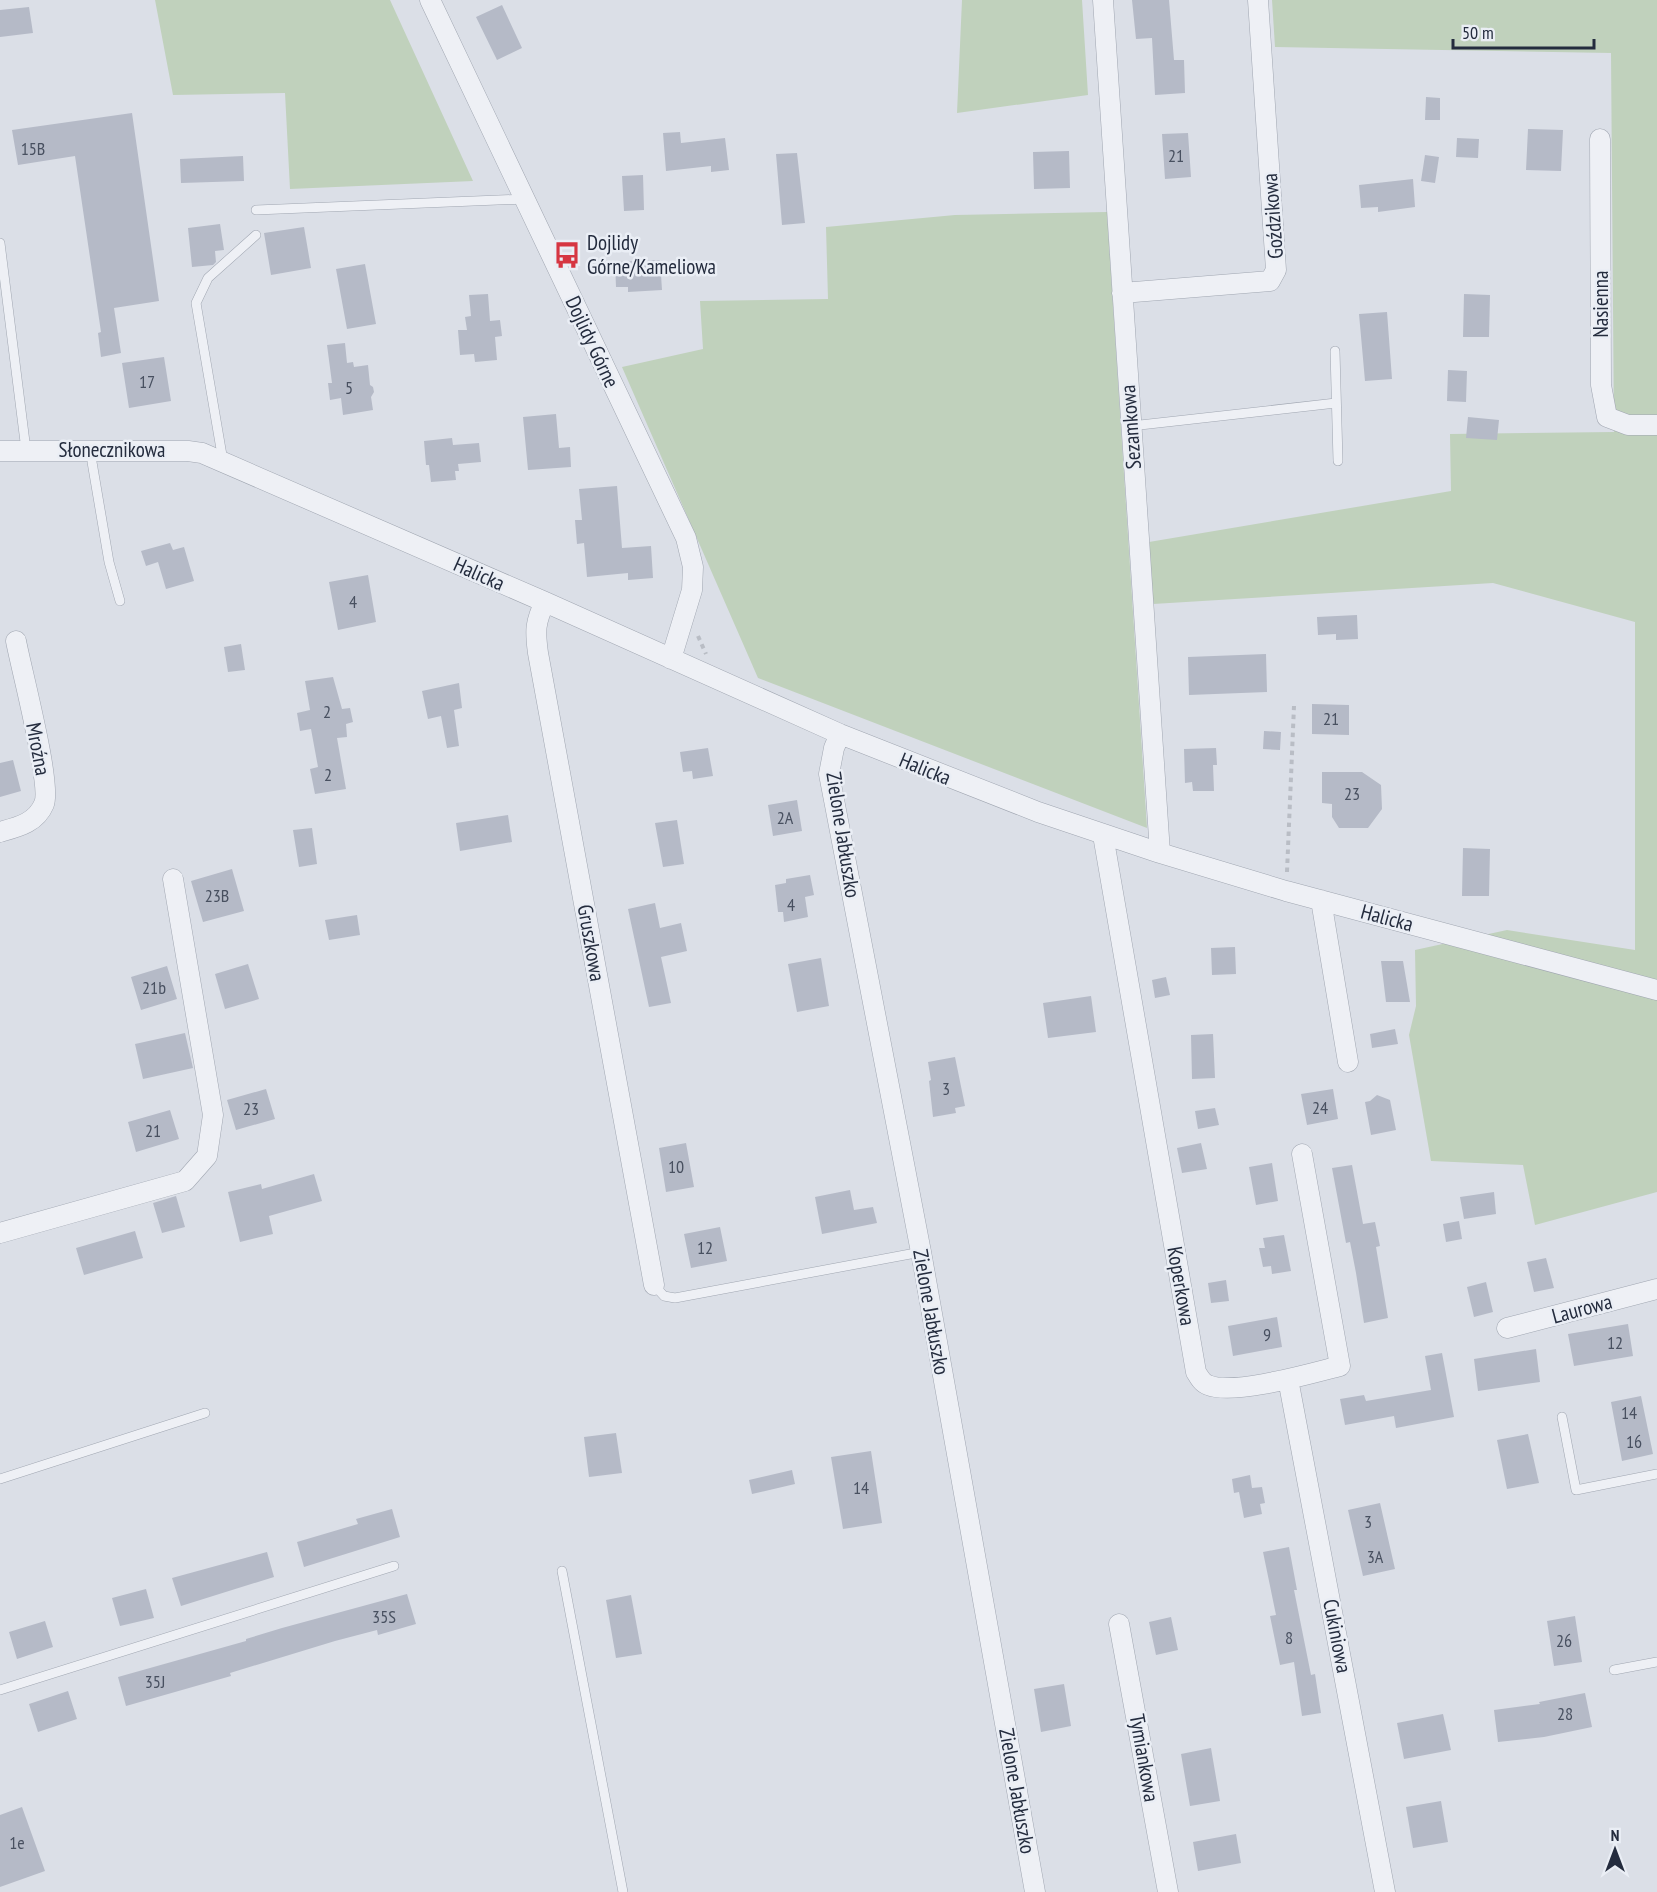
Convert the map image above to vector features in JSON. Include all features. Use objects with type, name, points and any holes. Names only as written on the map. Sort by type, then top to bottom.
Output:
[{"type":"street","name":"Dojlidy Górne","points":[[430,0],[686,538],[693,567],[692,590],[672,658]]},
{"type":"street","name":"Sezamkowa","points":[[1103,0],[1160,854]]},
{"type":"street","name":"Goździkowa","points":[[1122,293],[1270,282],[1276,270],[1258,0]]},
{"type":"street","name":"Nasienna","points":[[1600,139],[1602,385],[1607,417],[1628,425],[1657,425]]},
{"type":"street","name":"Słonecznikowa","points":[[0,451],[188,451],[202,453],[223,462]]},
{"type":"street","name":"Halicka","points":[[223,462],[840,734],[976,789],[1103,836],[1286,891],[1657,990]]},
{"type":"street","name":"Gruszkowa","points":[[545,602],[535,629],[538,653],[654,1285]]},
{"type":"street","name":"Mroźna","points":[[0,832],[29,824],[45,803],[45,779],[16,641]]},
{"type":"street","name":"Zielone Jabłuszko","points":[[840,734],[834,748],[829,774],[921,1252],[1035,1892]]},
{"type":"street","name":"Koperkowa","points":[[1103,836],[1196,1372],[1205,1385],[1222,1389],[1288,1379],[1340,1366],[1302,1154]]},
{"type":"street","points":[[0,1233],[185,1181],[207,1156],[213,1115],[173,879]]},
{"type":"street","points":[[1321,900],[1348,1062]]},
{"type":"street","name":"Laurowa","points":[[1508,1328],[1657,1289]]},
{"type":"street","name":"Cukiniowa","points":[[1288,1379],[1386,1892]]},
{"type":"street","name":"Tymiankowa","points":[[1119,1624],[1168,1892]]},
{"type":"lane","points":[[256,210],[525,199]]},
{"type":"lane","points":[[223,462],[196,303],[208,278],[256,235]]},
{"type":"lane","points":[[0,243],[26,450]]},
{"type":"lane","points":[[1335,351],[1338,461]]},
{"type":"lane","points":[[1131,426],[1336,403]]},
{"type":"lane","points":[[92,450],[92,462],[109,562],[120,601]]},
{"type":"lane","points":[[654,1285],[664,1296],[675,1298],[921,1252]]},
{"type":"lane","points":[[0,1479],[205,1413]]},
{"type":"lane","points":[[1562,1418],[1576,1490],[1657,1474]]},
{"type":"lane","points":[[0,1690],[394,1566]]},
{"type":"lane","points":[[562,1571],[622,1892]]},
{"type":"lane","points":[[1614,1670],[1657,1662]]},
{"type":"path","points":[[1286,891],[1294,706]]},
{"type":"green space","points":[[155,0],[390,0],[473,181],[290,189],[285,93],[173,95]]},
{"type":"green space","points":[[962,0],[1082,0],[1088,95],[957,113]]},
{"type":"green space","points":[[1272,0],[1657,0],[1657,1192],[1535,1225],[1523,1165],[1431,1161],[1409,1035],[1416,1006],[1415,950],[1507,930],[1635,950],[1635,622],[1493,583],[1153,604],[1149,542],[1451,491],[1450,434],[1614,432],[1611,53],[1275,47]]},
{"type":"green space","points":[[1107,212],[1147,828],[758,678],[622,367],[703,349],[700,301],[828,299],[826,227],[955,215]]},
{"type":"building","points":[[1132,0],[1169,0],[1174,60],[1184,60],[1185,93],[1155,95],[1152,38],[1136,39]]},
{"type":"building","points":[[502,5],[522,48],[497,60],[476,17]]},
{"type":"building","points":[[29,7],[33,33],[0,37],[0,10]]},
{"type":"building","points":[[1426,97],[1440,98],[1440,120],[1425,120]]},
{"type":"building","points":[[132,113],[159,301],[114,308],[121,353],[101,357],[98,333],[101,332],[75,156],[18,165],[12,130]]},
{"type":"building","points":[[1528,129],[1563,130],[1561,171],[1526,170]]},
{"type":"building","points":[[680,132],[681,143],[725,138],[729,170],[711,172],[711,166],[666,171],[663,133]]},
{"type":"building","points":[[1188,133],[1191,177],[1165,179],[1162,134]]},
{"type":"building","points":[[1457,138],[1479,139],[1478,158],[1456,157]]},
{"type":"building","points":[[1069,151],[1070,188],[1034,189],[1033,152]]},
{"type":"building","points":[[797,153],[805,223],[782,225],[776,154]]},
{"type":"building","points":[[1425,155],[1439,157],[1435,183],[1421,181]]},
{"type":"building","points":[[243,156],[244,181],[181,183],[180,159]]},
{"type":"building","points":[[643,175],[644,210],[624,211],[622,176]]},
{"type":"building","points":[[1413,179],[1415,207],[1378,212],[1378,207],[1361,208],[1359,185]]},
{"type":"building","points":[[220,224],[224,250],[215,251],[216,262],[213,265],[192,267],[188,228]]},
{"type":"building","points":[[304,227],[311,268],[271,275],[264,233]]},
{"type":"building","points":[[660,260],[662,290],[628,292],[628,287],[616,287],[615,262]]},
{"type":"building","points":[[365,264],[376,324],[347,329],[336,269]]},
{"type":"building","points":[[488,294],[490,321],[500,320],[502,336],[495,337],[497,360],[475,362],[474,354],[460,355],[458,330],[467,330],[465,317],[471,316],[469,295]]},
{"type":"building","points":[[1464,294],[1490,295],[1489,337],[1463,337]]},
{"type":"building","points":[[1387,312],[1392,379],[1365,381],[1359,314]]},
{"type":"building","points":[[345,343],[347,363],[353,362],[354,367],[368,365],[370,385],[374,392],[371,397],[373,410],[343,415],[341,398],[330,400],[328,383],[332,383],[327,345]]},
{"type":"building","points":[[164,357],[171,401],[129,408],[122,363]]},
{"type":"building","points":[[1448,370],[1467,371],[1466,402],[1447,401]]},
{"type":"building","points":[[556,414],[559,448],[570,447],[571,467],[528,470],[523,417]]},
{"type":"building","points":[[1468,417],[1499,420],[1497,440],[1466,438]]},
{"type":"building","points":[[452,438],[453,445],[479,443],[481,462],[458,464],[459,471],[455,471],[456,480],[431,482],[429,465],[426,465],[424,441]]},
{"type":"building","points":[[617,486],[622,548],[651,546],[653,578],[628,580],[628,573],[587,577],[584,543],[577,544],[575,520],[582,520],[579,489]]},
{"type":"building","points":[[170,543],[173,550],[184,547],[194,581],[166,589],[158,562],[146,566],[141,551]]},
{"type":"building","points":[[368,575],[376,622],[338,630],[329,582]]},
{"type":"building","points":[[1357,615],[1358,639],[1336,640],[1336,634],[1318,635],[1317,617]]},
{"type":"building","points":[[241,644],[245,670],[228,672],[224,647]]},
{"type":"building","points":[[1266,654],[1267,692],[1189,695],[1188,657]]},
{"type":"building","points":[[333,677],[342,709],[350,708],[353,722],[346,724],[347,737],[337,738],[346,789],[315,794],[310,769],[318,767],[311,729],[300,731],[297,713],[310,710],[305,681]]},
{"type":"building","points":[[459,683],[462,708],[454,710],[459,746],[447,748],[441,716],[428,719],[422,691]]},
{"type":"building","points":[[1312,704],[1349,705],[1349,735],[1312,734]]},
{"type":"building","points":[[1264,731],[1281,732],[1280,750],[1263,749]]},
{"type":"building","points":[[708,748],[713,776],[693,779],[692,771],[683,772],[680,752]]},
{"type":"building","points":[[1216,748],[1217,765],[1213,765],[1214,791],[1193,791],[1192,782],[1185,783],[1184,749]]},
{"type":"building","points":[[13,760],[21,791],[0,797],[0,763]]},
{"type":"building","points":[[1322,772],[1362,772],[1381,785],[1382,809],[1368,828],[1339,828],[1332,817],[1332,804],[1322,803]]},
{"type":"building","points":[[797,800],[802,831],[773,836],[768,805]]},
{"type":"building","points":[[508,815],[512,842],[460,851],[456,823]]},
{"type":"building","points":[[677,820],[684,864],[663,867],[655,823]]},
{"type":"building","points":[[312,828],[317,864],[299,867],[293,830]]},
{"type":"building","points":[[1463,848],[1490,849],[1489,896],[1462,896]]},
{"type":"building","points":[[232,869],[244,911],[203,922],[191,881]]},
{"type":"building","points":[[810,875],[814,895],[805,897],[808,917],[784,922],[783,912],[778,912],[775,885],[786,883],[786,879]]},
{"type":"building","points":[[655,903],[660,928],[681,923],[687,951],[661,957],[671,1003],[649,1007],[628,909]]},
{"type":"building","points":[[357,915],[360,935],[329,940],[325,920]]},
{"type":"building","points":[[1235,947],[1236,974],[1212,975],[1211,948]]},
{"type":"building","points":[[821,958],[829,1006],[797,1012],[788,964]]},
{"type":"building","points":[[1381,961],[1403,961],[1410,1002],[1386,1002]]},
{"type":"building","points":[[248,964],[259,999],[225,1009],[215,974]]},
{"type":"building","points":[[167,966],[177,999],[141,1010],[131,977]]},
{"type":"building","points":[[1166,977],[1170,995],[1155,998],[1152,980]]},
{"type":"building","points":[[1091,996],[1096,1032],[1048,1038],[1043,1003]]},
{"type":"building","points":[[1395,1029],[1398,1044],[1372,1048],[1370,1034]]},
{"type":"building","points":[[185,1033],[193,1068],[143,1079],[135,1044]]},
{"type":"building","points":[[1213,1034],[1215,1078],[1192,1079],[1191,1035]]},
{"type":"building","points":[[955,1057],[965,1106],[955,1108],[956,1113],[933,1117],[928,1062]]},
{"type":"building","points":[[266,1089],[275,1119],[236,1130],[227,1100]]},
{"type":"building","points":[[1333,1089],[1338,1119],[1307,1125],[1301,1094]]},
{"type":"building","points":[[1377,1095],[1390,1100],[1396,1130],[1371,1135],[1365,1102]]},
{"type":"building","points":[[1215,1108],[1219,1125],[1198,1129],[1195,1111]]},
{"type":"building","points":[[170,1110],[179,1139],[136,1152],[128,1122]]},
{"type":"building","points":[[686,1143],[694,1187],[666,1192],[659,1148]]},
{"type":"building","points":[[1201,1143],[1207,1169],[1182,1173],[1177,1148]]},
{"type":"building","points":[[1272,1163],[1278,1201],[1256,1205],[1249,1167]]},
{"type":"building","points":[[1352,1165],[1363,1224],[1375,1222],[1380,1246],[1376,1247],[1388,1318],[1364,1323],[1350,1242],[1346,1243],[1332,1168]]},
{"type":"building","points":[[314,1174],[322,1201],[269,1216],[273,1234],[240,1242],[228,1192],[261,1184],[262,1189]]},
{"type":"building","points":[[850,1190],[854,1210],[873,1207],[877,1223],[822,1234],[815,1197]]},
{"type":"building","points":[[1494,1192],[1496,1214],[1464,1219],[1460,1197]]},
{"type":"building","points":[[176,1196],[185,1227],[162,1233],[153,1203]]},
{"type":"building","points":[[1459,1221],[1462,1239],[1446,1242],[1443,1224]]},
{"type":"building","points":[[720,1227],[727,1261],[691,1268],[684,1234]]},
{"type":"building","points":[[135,1231],[143,1258],[84,1275],[76,1248]]},
{"type":"building","points":[[1284,1235],[1291,1271],[1272,1274],[1271,1266],[1263,1267],[1259,1248],[1265,1248],[1263,1238]]},
{"type":"building","points":[[1546,1258],[1554,1288],[1534,1292],[1527,1262]]},
{"type":"building","points":[[1226,1280],[1229,1301],[1211,1303],[1208,1283]]},
{"type":"building","points":[[1486,1282],[1493,1312],[1474,1317],[1467,1287]]},
{"type":"building","points":[[1277,1317],[1282,1347],[1233,1356],[1228,1326]]},
{"type":"building","points":[[1628,1324],[1633,1356],[1574,1366],[1568,1334]]},
{"type":"building","points":[[1536,1349],[1540,1382],[1478,1391],[1474,1359]]},
{"type":"building","points":[[1442,1353],[1454,1417],[1396,1428],[1394,1416],[1345,1425],[1340,1399],[1364,1395],[1366,1401],[1431,1390],[1425,1356]]},
{"type":"building","points":[[1641,1396],[1653,1454],[1622,1461],[1611,1402]]},
{"type":"building","points":[[616,1433],[622,1473],[589,1477],[584,1437]]},
{"type":"building","points":[[1528,1434],[1539,1483],[1507,1489],[1497,1440]]},
{"type":"building","points":[[871,1451],[882,1523],[843,1529],[831,1457]]},
{"type":"building","points":[[792,1470],[795,1484],[752,1494],[749,1480]]},
{"type":"building","points":[[1250,1475],[1252,1488],[1262,1487],[1265,1503],[1260,1504],[1262,1514],[1244,1518],[1239,1492],[1234,1493],[1232,1479]]},
{"type":"building","points":[[1380,1503],[1395,1569],[1363,1576],[1348,1510]]},
{"type":"building","points":[[392,1509],[400,1537],[304,1567],[297,1542],[358,1524],[356,1519]]},
{"type":"building","points":[[1289,1547],[1297,1590],[1294,1590],[1311,1675],[1315,1674],[1321,1713],[1302,1716],[1294,1662],[1280,1665],[1270,1616],[1276,1615],[1263,1552]]},
{"type":"building","points":[[267,1552],[274,1577],[181,1606],[172,1578]]},
{"type":"building","points":[[146,1589],[154,1618],[120,1626],[112,1598]]},
{"type":"building","points":[[407,1594],[416,1624],[378,1635],[377,1630],[335,1641],[230,1673],[231,1676],[126,1706],[118,1677],[246,1641],[246,1639],[282,1628]]},
{"type":"building","points":[[631,1595],[642,1654],[616,1658],[606,1600]]},
{"type":"building","points":[[1575,1616],[1582,1662],[1554,1666],[1547,1621]]},
{"type":"building","points":[[1171,1617],[1178,1650],[1156,1655],[1149,1622]]},
{"type":"building","points":[[45,1621],[53,1647],[17,1659],[9,1632]]},
{"type":"building","points":[[1064,1684],[1071,1726],[1041,1732],[1034,1689]]},
{"type":"building","points":[[68,1691],[77,1719],[38,1732],[29,1704]]},
{"type":"building","points":[[1585,1693],[1592,1727],[1544,1737],[1498,1742],[1494,1710],[1540,1704],[1539,1702]]},
{"type":"building","points":[[1443,1714],[1451,1750],[1404,1759],[1397,1723]]},
{"type":"building","points":[[1211,1748],[1220,1801],[1190,1806],[1181,1754]]},
{"type":"building","points":[[1441,1801],[1448,1842],[1413,1848],[1406,1807]]},
{"type":"building","points":[[22,1807],[45,1871],[0,1887],[0,1815]]},
{"type":"building","points":[[1236,1834],[1241,1863],[1198,1871],[1193,1842]]},
{"type":"place","name":"Dojlidy Górne/Kameliowa","points":[[567,255]]}]
